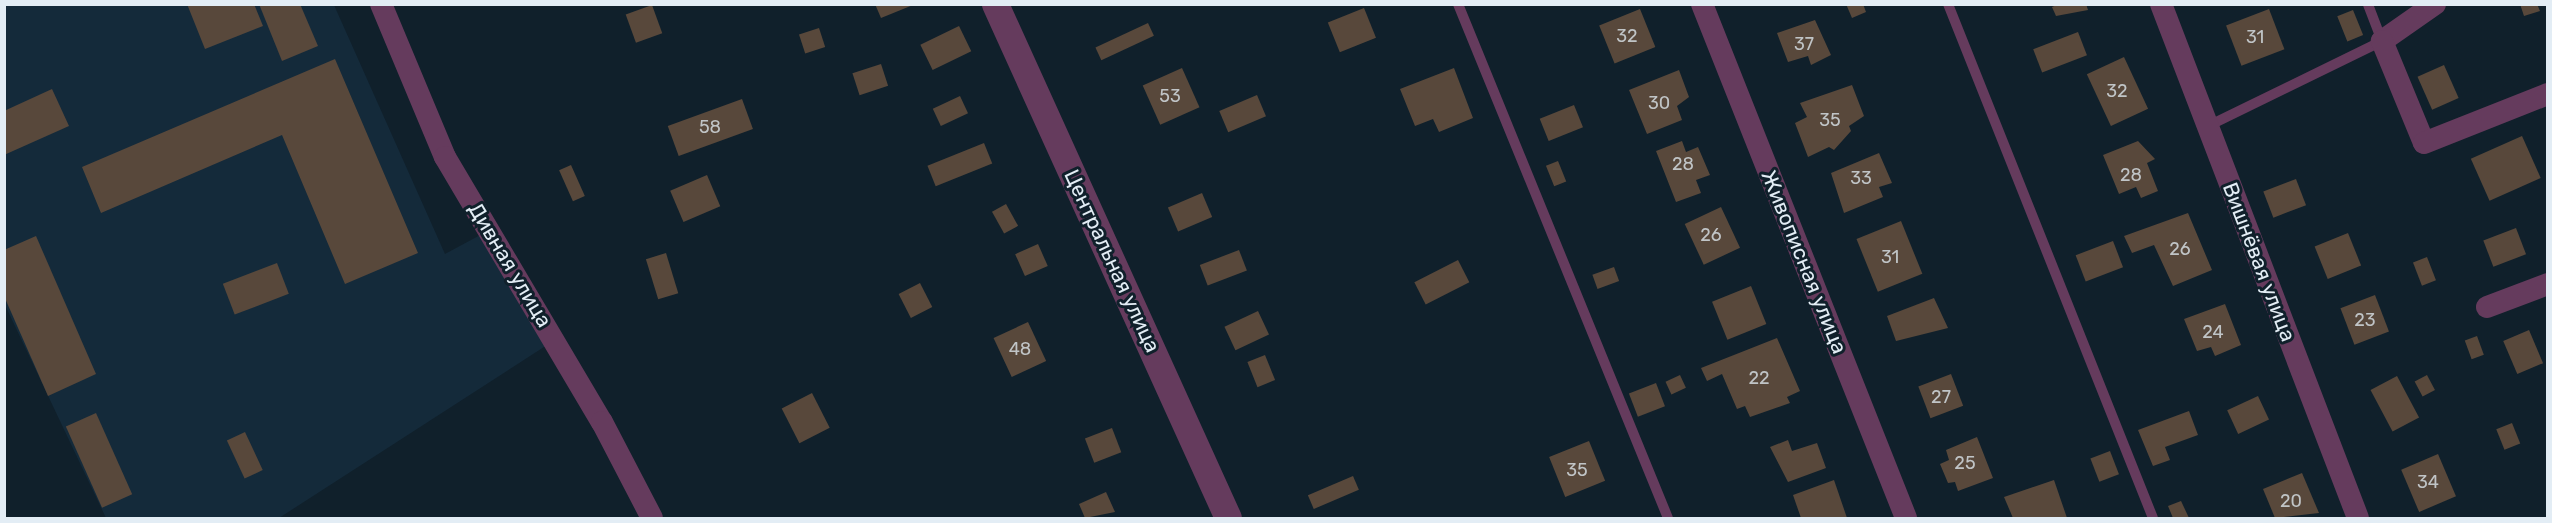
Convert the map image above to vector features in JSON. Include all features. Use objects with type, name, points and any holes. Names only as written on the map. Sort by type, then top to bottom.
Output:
[{"type":"street","name":"Дивная улица","points":[[381,4],[446,157],[591,402],[652,519]]},
{"type":"street","name":"Центральная улица","points":[[995,4],[1228,519]]},
{"type":"street","name":"Живописная улица","points":[[1702,4],[1906,519]]},
{"type":"street","name":"Вишнёвая улица","points":[[2161,4],[2206,127],[2358,519]]},
{"type":"street","points":[[2435,4],[2382,41],[2424,143],[2547,94]]},
{"type":"street","points":[[2487,307],[2547,284]]},
{"type":"lane","points":[[1458,4],[1668,519]]},
{"type":"lane","points":[[1948,4],[2153,519]]},
{"type":"lane","points":[[2206,127],[2382,41],[2368,4]]},
{"type":"shaded area","points":[[5,5],[334,5],[445,254],[484,233],[547,345],[279,518],[106,518],[5,305]]},
{"type":"building","points":[[187,4],[254,4],[263,26],[205,49]]},
{"type":"building","points":[[259,4],[300,4],[318,46],[282,61]]},
{"type":"building","points":[[875,4],[913,4],[913,5],[881,18]]},
{"type":"building","points":[[1846,4],[1863,4],[1866,12],[1852,18]]},
{"type":"building","points":[[2059,4],[2086,4],[2088,10],[2056,16],[2052,7]]},
{"type":"building","points":[[2520,4],[2537,4],[2540,11],[2524,16]]},
{"type":"building","points":[[652,5],[662,33],[636,43],[626,15]]},
{"type":"building","points":[[1364,8],[1376,38],[1340,52],[1328,23]]},
{"type":"building","points":[[1640,9],[1655,47],[1615,63],[1599,25]]},
{"type":"building","points":[[2269,9],[2284,49],[2241,66],[2226,25]]},
{"type":"building","points":[[2353,10],[2363,35],[2347,41],[2337,16]]},
{"type":"building","points":[[1815,20],[1831,55],[1811,65],[1808,56],[1788,62],[1777,33]]},
{"type":"building","points":[[1148,23],[1154,36],[1101,60],[1095,48]]},
{"type":"building","points":[[959,26],[971,51],[933,70],[920,45]]},
{"type":"building","points":[[819,28],[825,47],[805,54],[799,34]]},
{"type":"building","points":[[2078,32],[2087,55],[2042,73],[2033,49]]},
{"type":"building","points":[[2124,57],[2148,109],[2111,126],[2087,74]]},
{"type":"building","points":[[335,59],[418,253],[345,284],[282,135],[101,213],[82,167]]},
{"type":"building","points":[[881,64],[888,86],[860,95],[852,73]]},
{"type":"building","points":[[2444,65],[2459,98],[2432,110],[2418,77]]},
{"type":"building","points":[[1182,68],[1199,107],[1160,125],[1143,85]]},
{"type":"building","points":[[1454,68],[1473,118],[1439,132],[1433,119],[1415,126],[1400,89]]},
{"type":"building","points":[[1679,70],[1689,97],[1677,106],[1682,120],[1647,134],[1629,90]]},
{"type":"building","points":[[1852,85],[1864,116],[1849,126],[1851,131],[1834,150],[1829,147],[1808,157],[1795,123],[1807,117],[1800,103]]},
{"type":"building","points":[[52,89],[69,126],[4,155],[4,111]]},
{"type":"building","points":[[1257,95],[1266,116],[1228,132],[1219,111]]},
{"type":"building","points":[[960,96],[968,113],[941,126],[933,109]]},
{"type":"building","points":[[742,99],[753,129],[679,156],[668,126]]},
{"type":"building","points":[[1574,105],[1583,127],[1549,141],[1540,119]]},
{"type":"building","points":[[2522,136],[2541,178],[2490,201],[2471,159]]},
{"type":"building","points":[[1682,141],[1686,152],[1698,147],[1710,175],[1696,180],[1701,193],[1676,202],[1656,151]]},
{"type":"building","points":[[2138,141],[2155,159],[2147,163],[2158,191],[2141,198],[2136,187],[2119,194],[2103,155]]},
{"type":"building","points":[[984,143],[992,163],[936,186],[927,166]]},
{"type":"building","points":[[1879,153],[1892,183],[1879,187],[1883,197],[1844,213],[1831,173]]},
{"type":"building","points":[[1558,161],[1566,181],[1554,186],[1546,166]]},
{"type":"building","points":[[571,165],[585,196],[573,201],[559,170]]},
{"type":"building","points":[[707,175],[720,206],[683,222],[670,191]]},
{"type":"building","points":[[2296,179],[2306,205],[2273,218],[2263,192]]},
{"type":"building","points":[[1202,193],[1212,217],[1178,231],[1168,207]]},
{"type":"building","points":[[1006,204],[1018,226],[1004,234],[992,212]]},
{"type":"building","points":[[1721,207],[1740,248],[1704,265],[1685,224]]},
{"type":"building","points":[[2188,213],[2212,270],[2173,286],[2154,245],[2132,253],[2124,236]]},
{"type":"building","points":[[1901,221],[1922,274],[1878,292],[1856,239]]},
{"type":"building","points":[[2516,228],[2526,254],[2493,267],[2483,241]]},
{"type":"building","points":[[2348,233],[2361,265],[2328,279],[2315,246]]},
{"type":"building","points":[[36,236],[96,374],[48,396],[4,296],[4,250]]},
{"type":"building","points":[[2113,241],[2123,267],[2086,281],[2076,255]]},
{"type":"building","points":[[1038,244],[1048,266],[1025,276],[1015,254]]},
{"type":"building","points":[[1239,250],[1247,271],[1208,286],[1200,265]]},
{"type":"building","points":[[666,253],[678,293],[658,299],[646,259]]},
{"type":"building","points":[[2427,257],[2436,280],[2422,286],[2413,262]]},
{"type":"building","points":[[1458,260],[1469,282],[1426,305],[1414,282]]},
{"type":"building","points":[[277,263],[289,294],[235,315],[223,284]]},
{"type":"building","points":[[1614,267],[1619,281],[1598,289],[1592,275]]},
{"type":"building","points":[[920,283],[932,307],[911,318],[899,294]]},
{"type":"building","points":[[1751,286],[1766,324],[1727,340],[1712,302]]},
{"type":"building","points":[[2375,295],[2389,331],[2354,345],[2340,308]]},
{"type":"building","points":[[1934,298],[1948,328],[1896,341],[1887,316]]},
{"type":"building","points":[[2225,304],[2241,345],[2215,356],[2211,347],[2197,351],[2184,319]]},
{"type":"building","points":[[1258,311],[1269,335],[1235,350],[1224,327]]},
{"type":"building","points":[[1028,322],[1046,361],[1012,377],[994,338]]},
{"type":"building","points":[[2529,330],[2543,363],[2517,374],[2503,341]]},
{"type":"building","points":[[2477,336],[2484,355],[2472,359],[2465,340]]},
{"type":"building","points":[[1777,338],[1800,391],[1787,397],[1790,403],[1750,417],[1745,406],[1737,409],[1722,374],[1707,381],[1701,368]]},
{"type":"building","points":[[1265,355],[1275,380],[1257,387],[1247,362]]},
{"type":"building","points":[[1951,374],[1963,406],[1931,418],[1918,387]]},
{"type":"building","points":[[1680,375],[1686,388],[1671,394],[1665,382]]},
{"type":"building","points":[[2427,375],[2435,390],[2423,397],[2415,382]]},
{"type":"building","points":[[2397,376],[2419,417],[2393,432],[2371,390]]},
{"type":"building","points":[[1656,383],[1665,406],[1638,417],[1629,393]]},
{"type":"building","points":[[812,393],[830,428],[799,443],[782,408]]},
{"type":"building","points":[[2258,396],[2269,420],[2238,434],[2227,410]]},
{"type":"building","points":[[2189,411],[2198,435],[2165,447],[2170,460],[2153,466],[2138,430]]},
{"type":"building","points":[[96,413],[132,494],[102,508],[66,426]]},
{"type":"building","points":[[2512,423],[2520,443],[2504,450],[2496,429]]},
{"type":"building","points":[[1112,428],[1121,452],[1094,463],[1085,438]]},
{"type":"building","points":[[245,432],[263,470],[245,479],[227,440]]},
{"type":"building","points":[[1977,437],[1993,478],[1958,491],[1955,482],[1948,483],[1940,464],[1949,460],[1946,450]]},
{"type":"building","points":[[1788,440],[1792,451],[1817,443],[1826,468],[1788,482],[1770,447]]},
{"type":"building","points":[[1589,441],[1605,481],[1565,497],[1549,457]]},
{"type":"building","points":[[2110,451],[2119,474],[2099,482],[2090,459]]},
{"type":"building","points":[[2438,454],[2456,496],[2419,512],[2401,470]]},
{"type":"building","points":[[2302,473],[2319,513],[2275,518],[2263,489]]},
{"type":"building","points":[[1353,476],[1359,490],[1314,509],[1308,495]]},
{"type":"building","points":[[1834,480],[1847,518],[1801,518],[1793,495]]},
{"type":"building","points":[[2054,480],[2067,518],[2013,518],[2004,497]]},
{"type":"building","points":[[1106,492],[1115,512],[1085,518],[1079,504]]},
{"type":"building","points":[[2181,501],[2189,518],[2173,518],[2168,506]]}]
